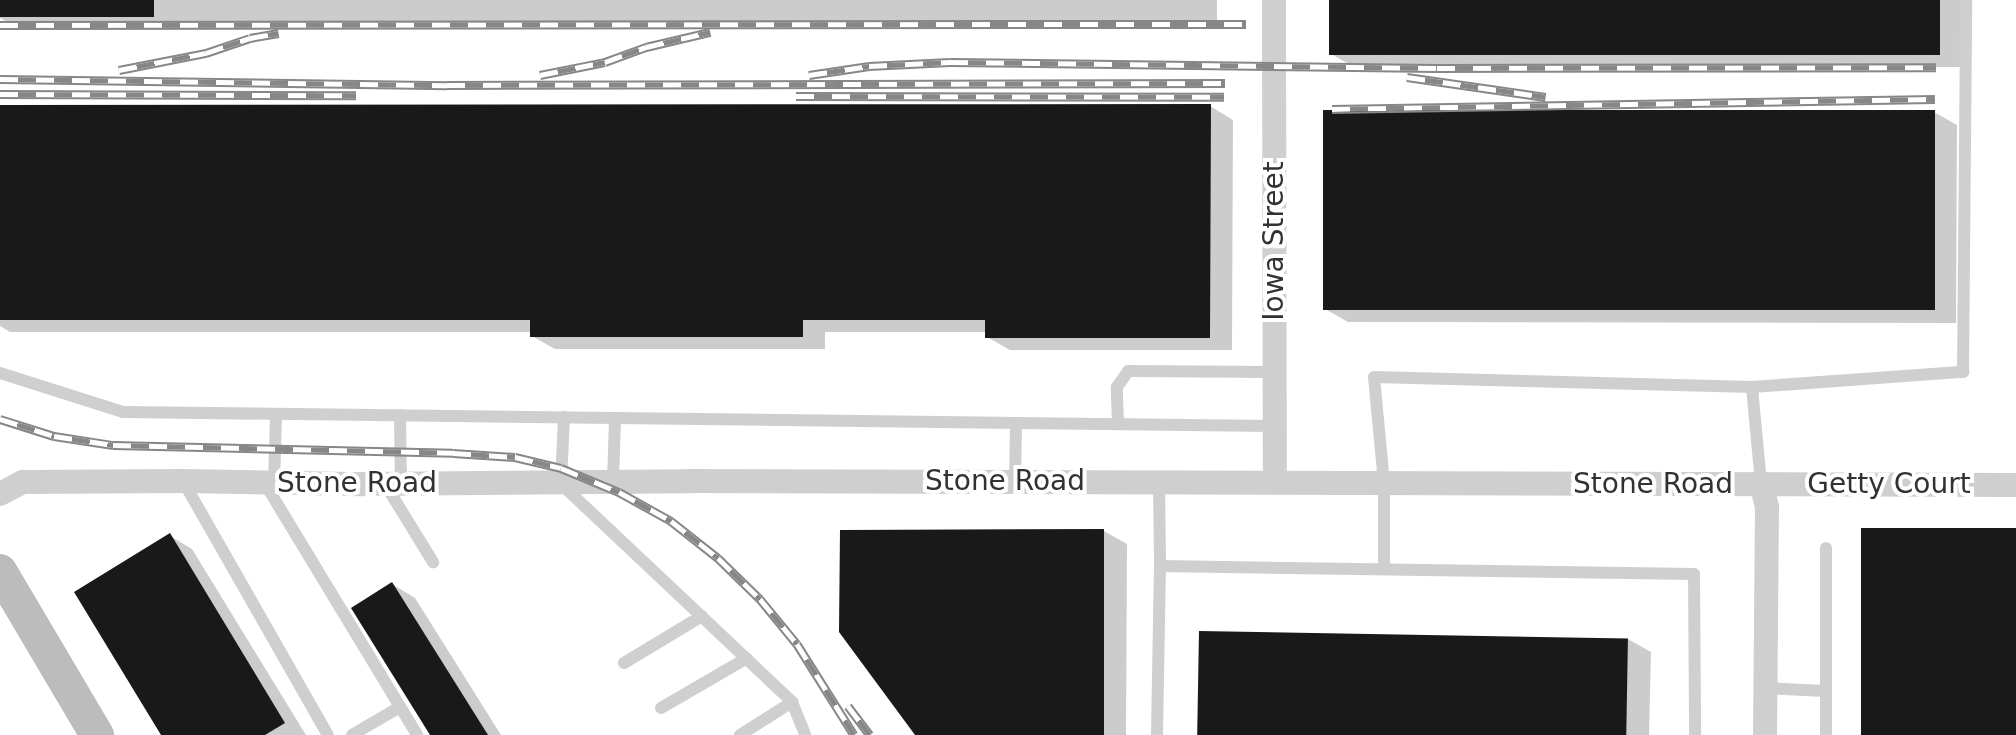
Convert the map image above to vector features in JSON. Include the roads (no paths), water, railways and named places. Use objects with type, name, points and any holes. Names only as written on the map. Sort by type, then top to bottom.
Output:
[{"type":"street","name":"Iowa Street","points":[[1274,0],[1275,482]]},
{"type":"street","name":"Stone Road","points":[[0,494],[23,482],[183,481],[393,484],[1015,481],[1761,483],[1767,507],[1765,735]]},
{"type":"street","name":"Getty Court","points":[[1761,483],[2016,485]]},
{"type":"street","points":[[0,571],[97,735]]},
{"type":"lane","points":[[1384,567],[1384,483],[1374,377],[1752,387],[1963,372],[1966,0]]},
{"type":"lane","points":[[1118,424],[1117,387],[1128,371],[1274,372]]},
{"type":"lane","points":[[0,373],[123,412],[1275,426]]},
{"type":"lane","points":[[1752,387],[1761,483]]},
{"type":"lane","points":[[276,414],[269,482],[417,735]]},
{"type":"lane","points":[[400,415],[393,484],[433,562]]},
{"type":"lane","points":[[564,417],[561,484],[792,702],[805,735]]},
{"type":"lane","points":[[613,482],[615,418]]},
{"type":"lane","points":[[1015,481],[1016,423]]},
{"type":"lane","points":[[183,481],[328,735]]},
{"type":"lane","points":[[1157,735],[1159,482]]},
{"type":"lane","points":[[1826,548],[1826,735]]},
{"type":"lane","points":[[1160,566],[1694,574],[1695,735]]},
{"type":"lane","points":[[624,663],[702,616]]},
{"type":"lane","points":[[661,708],[747,658]]},
{"type":"lane","points":[[1765,688],[1826,691]]},
{"type":"lane","points":[[740,735],[792,702]]},
{"type":"lane","points":[[352,735],[400,707]]},
{"type":"railway","points":[[0,25],[1246,24]]},
{"type":"railway","points":[[540,75],[605,62],[646,47],[710,32]]},
{"type":"railway","points":[[119,70],[206,53],[250,38],[279,33]]},
{"type":"railway","points":[[809,75],[869,66],[950,62],[1437,68],[1936,67]]},
{"type":"railway","points":[[1407,77],[1546,97]]},
{"type":"railway","points":[[0,79],[447,85],[1225,83]]},
{"type":"railway","points":[[0,94],[356,95]]},
{"type":"railway","points":[[796,96],[1224,97]]},
{"type":"railway","points":[[1332,109],[1935,99]]},
{"type":"railway","points":[[0,419],[54,436],[113,445],[453,453],[515,457],[561,468],[619,492],[671,521],[718,558],[760,599],[797,644],[854,735]]},
{"type":"railway","points":[[848,706],[870,735]]}]
